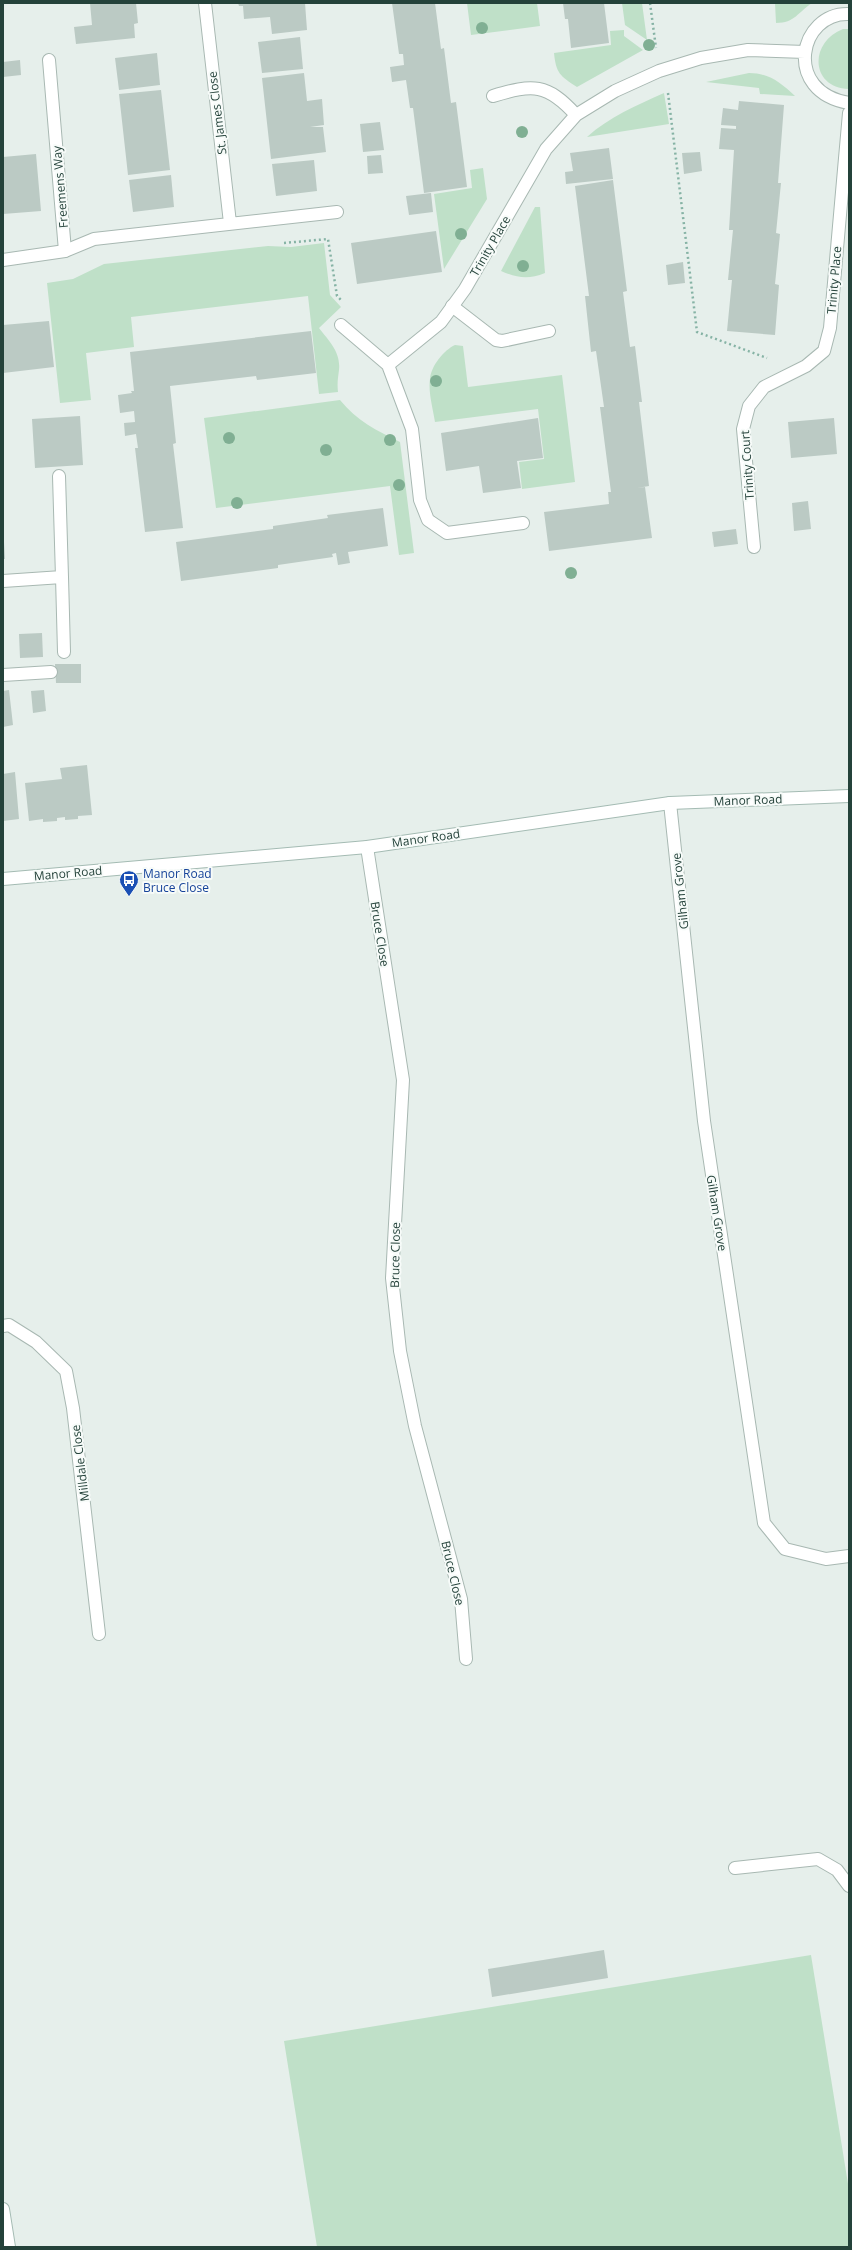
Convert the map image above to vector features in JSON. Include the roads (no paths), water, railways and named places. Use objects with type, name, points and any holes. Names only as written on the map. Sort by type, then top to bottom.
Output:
[{"type":"street","name":"St. James Close","points":[[205,3],[230,223]]},
{"type":"street","points":[[849,14],[832,17],[819,26],[810,38],[805,52],[805,68],[811,82],[821,94],[835,100],[849,103]]},
{"type":"street","name":"Trinity Place","points":[[388,365],[441,322],[465,289],[546,149],[576,115],[615,91],[662,70],[702,58],[748,50],[805,52]]},
{"type":"street","name":"Freemens Way","points":[[50,60],[65,251]]},
{"type":"street","points":[[493,96],[520,88],[543,88],[564,101],[576,115]]},
{"type":"street","name":"Trinity Place","points":[[824,350],[830,328],[849,113]]},
{"type":"street","points":[[3,260],[65,251],[94,238],[337,212]]},
{"type":"street","points":[[452,306],[496,340],[502,341],[549,331]]},
{"type":"street","points":[[341,325],[388,365],[412,429],[420,500],[428,520],[447,533],[523,523]]},
{"type":"street","name":"Trinity Court","points":[[754,547],[743,429],[749,406],[764,387],[806,366],[824,350]]},
{"type":"street","points":[[59,476],[64,652]]},
{"type":"street","points":[[3,581],[62,577]]},
{"type":"street","points":[[3,675],[51,672]]},
{"type":"street","name":"Manor Road","points":[[3,879],[367,847],[670,803],[849,796]]},
{"type":"street","name":"Gilham Grove","points":[[670,803],[704,1121],[764,1523],[785,1549],[826,1559],[849,1556]]},
{"type":"street","name":"Bruce Close","points":[[367,847],[403,1080],[392,1278],[400,1351],[415,1426],[461,1599],[466,1659]]},
{"type":"street","name":"Milldale Close","points":[[3,1326],[9,1325],[36,1342],[66,1371],[73,1408],[99,1634]]},
{"type":"street","points":[[736,1868],[818,1859],[837,1870],[849,1886]]},
{"type":"street","points":[[3,2209],[5,2231],[9,2247]]},
{"type":"place","name":"Manor Road Bruce Close","points":[[129,897]]}]
